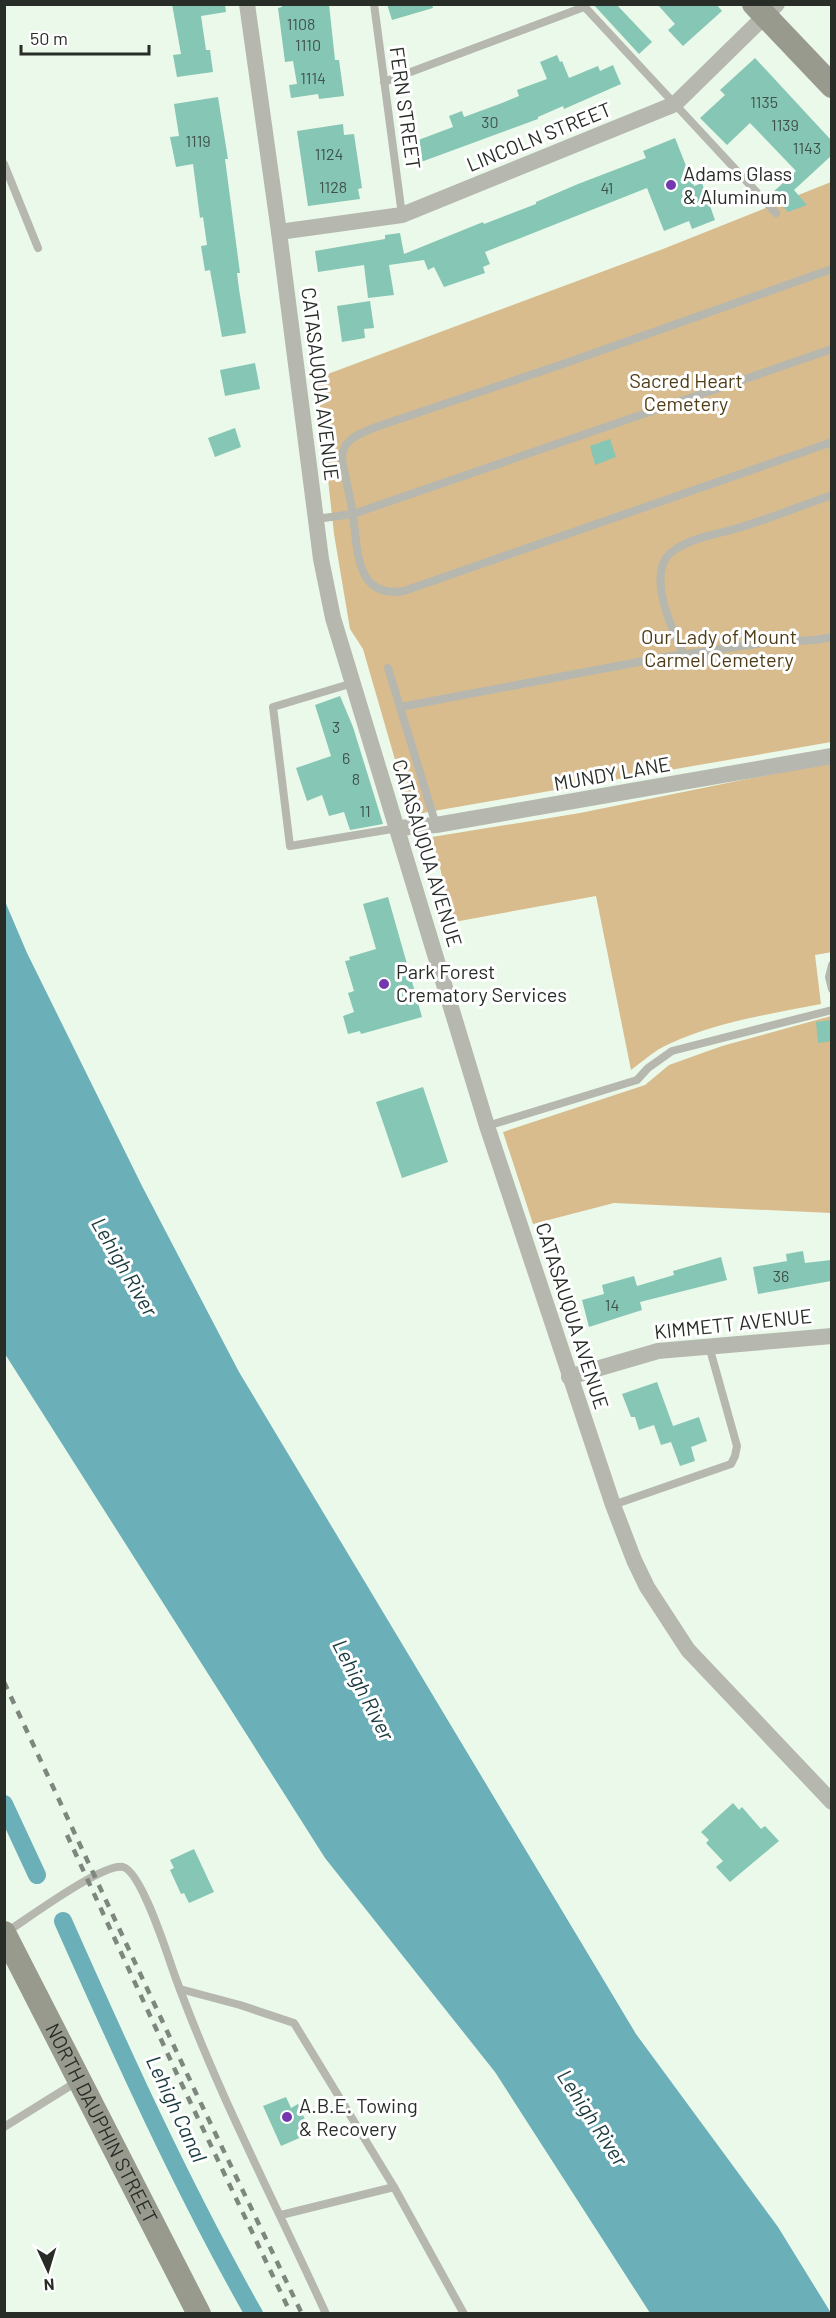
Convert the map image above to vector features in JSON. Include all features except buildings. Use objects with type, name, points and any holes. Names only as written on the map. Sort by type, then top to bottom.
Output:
[{"type":"street","name":"CATASAUQUA AVENUE","points":[[247,4],[321,559],[333,618],[487,1126],[613,1505],[647,1587],[688,1650],[831,1802]]},
{"type":"street","name":"LINCOLN STREET","points":[[279,232],[402,215],[675,105],[765,8]]},
{"type":"street","points":[[765,8],[831,86]]},
{"type":"street","name":"MUNDY LANE","points":[[398,828],[436,825],[831,756]]},
{"type":"street","name":"KIMMETT AVENUE","points":[[569,1377],[658,1351],[831,1336]]},
{"type":"street","name":"NORTH DAUPHIN STREET","points":[[5,1933],[78,2080],[199,2313]]},
{"type":"lane","name":"FERN STREET","points":[[374,4],[402,215]]},
{"type":"lane","points":[[384,81],[583,6],[776,213]]},
{"type":"lane","points":[[4,164],[38,248]]},
{"type":"lane","points":[[831,269],[563,364],[376,427],[350,439],[342,450],[342,457],[353,514],[358,561],[366,577],[377,590],[392,593],[414,588],[831,442]]},
{"type":"lane","points":[[316,519],[353,514],[831,349]]},
{"type":"lane","points":[[684,654],[669,621],[663,597],[662,573],[665,559],[675,549],[691,542],[831,495]]},
{"type":"lane","points":[[400,707],[684,654],[771,642],[831,637]]},
{"type":"lane","points":[[388,668],[436,825]]},
{"type":"lane","points":[[353,682],[273,707],[290,846],[398,828]]},
{"type":"lane","points":[[831,965],[829,977],[831,989]]},
{"type":"lane","points":[[487,1126],[637,1080],[648,1068],[672,1052],[831,1010]]},
{"type":"lane","points":[[613,1505],[730,1464],[735,1456],[737,1446],[709,1346]]},
{"type":"lane","points":[[5,1933],[95,1875],[113,1867],[130,1870],[149,1902],[180,1989],[240,2131],[326,2313]]},
{"type":"lane","points":[[180,1989],[240,2005],[294,2023],[394,2187],[464,2313]]},
{"type":"lane","points":[[4,2127],[78,2080]]},
{"type":"lane","points":[[281,2215],[394,2187]]},
{"type":"green space","name":"Sacred Heart Cemetery","points":[[831,182],[831,742],[411,815],[363,649],[350,629],[334,534],[317,378],[663,249]]},
{"type":"green space","points":[[831,762],[832,952],[815,955],[821,1004],[744,1020],[687,1036],[664,1046],[631,1070],[596,896],[454,922],[432,837],[580,813]]},
{"type":"green space","points":[[831,1016],[831,1213],[614,1203],[533,1224],[503,1132],[645,1085],[669,1065],[722,1046]]},
{"type":"water","name":"Lehigh River","points":[[4,899],[27,953],[142,1186],[239,1372],[636,2034],[778,2227],[831,2313],[650,2313],[495,2072],[325,1858],[5,1354]]},
{"type":"waterway","name":"Lehigh Canal","points":[[4,1804],[37,1875]]},
{"type":"waterway","name":"Lehigh Canal","points":[[63,1921],[177,2169],[254,2314]]},
{"type":"railway","points":[[4,1682],[302,2314]]},
{"type":"railway","points":[[67,1835],[291,2314]]},
{"type":"place","name":"Adams Glass & Aluminum","points":[[671,185]]},
{"type":"place","name":"Park Forest Crematory Services","points":[[384,984]]},
{"type":"place","name":"A.B.E. Towing & Recovery","points":[[287,2117]]},
{"type":"park label","name":"Our Lady of Mount Carmel Cemetery","points":[[719,648]]}]
